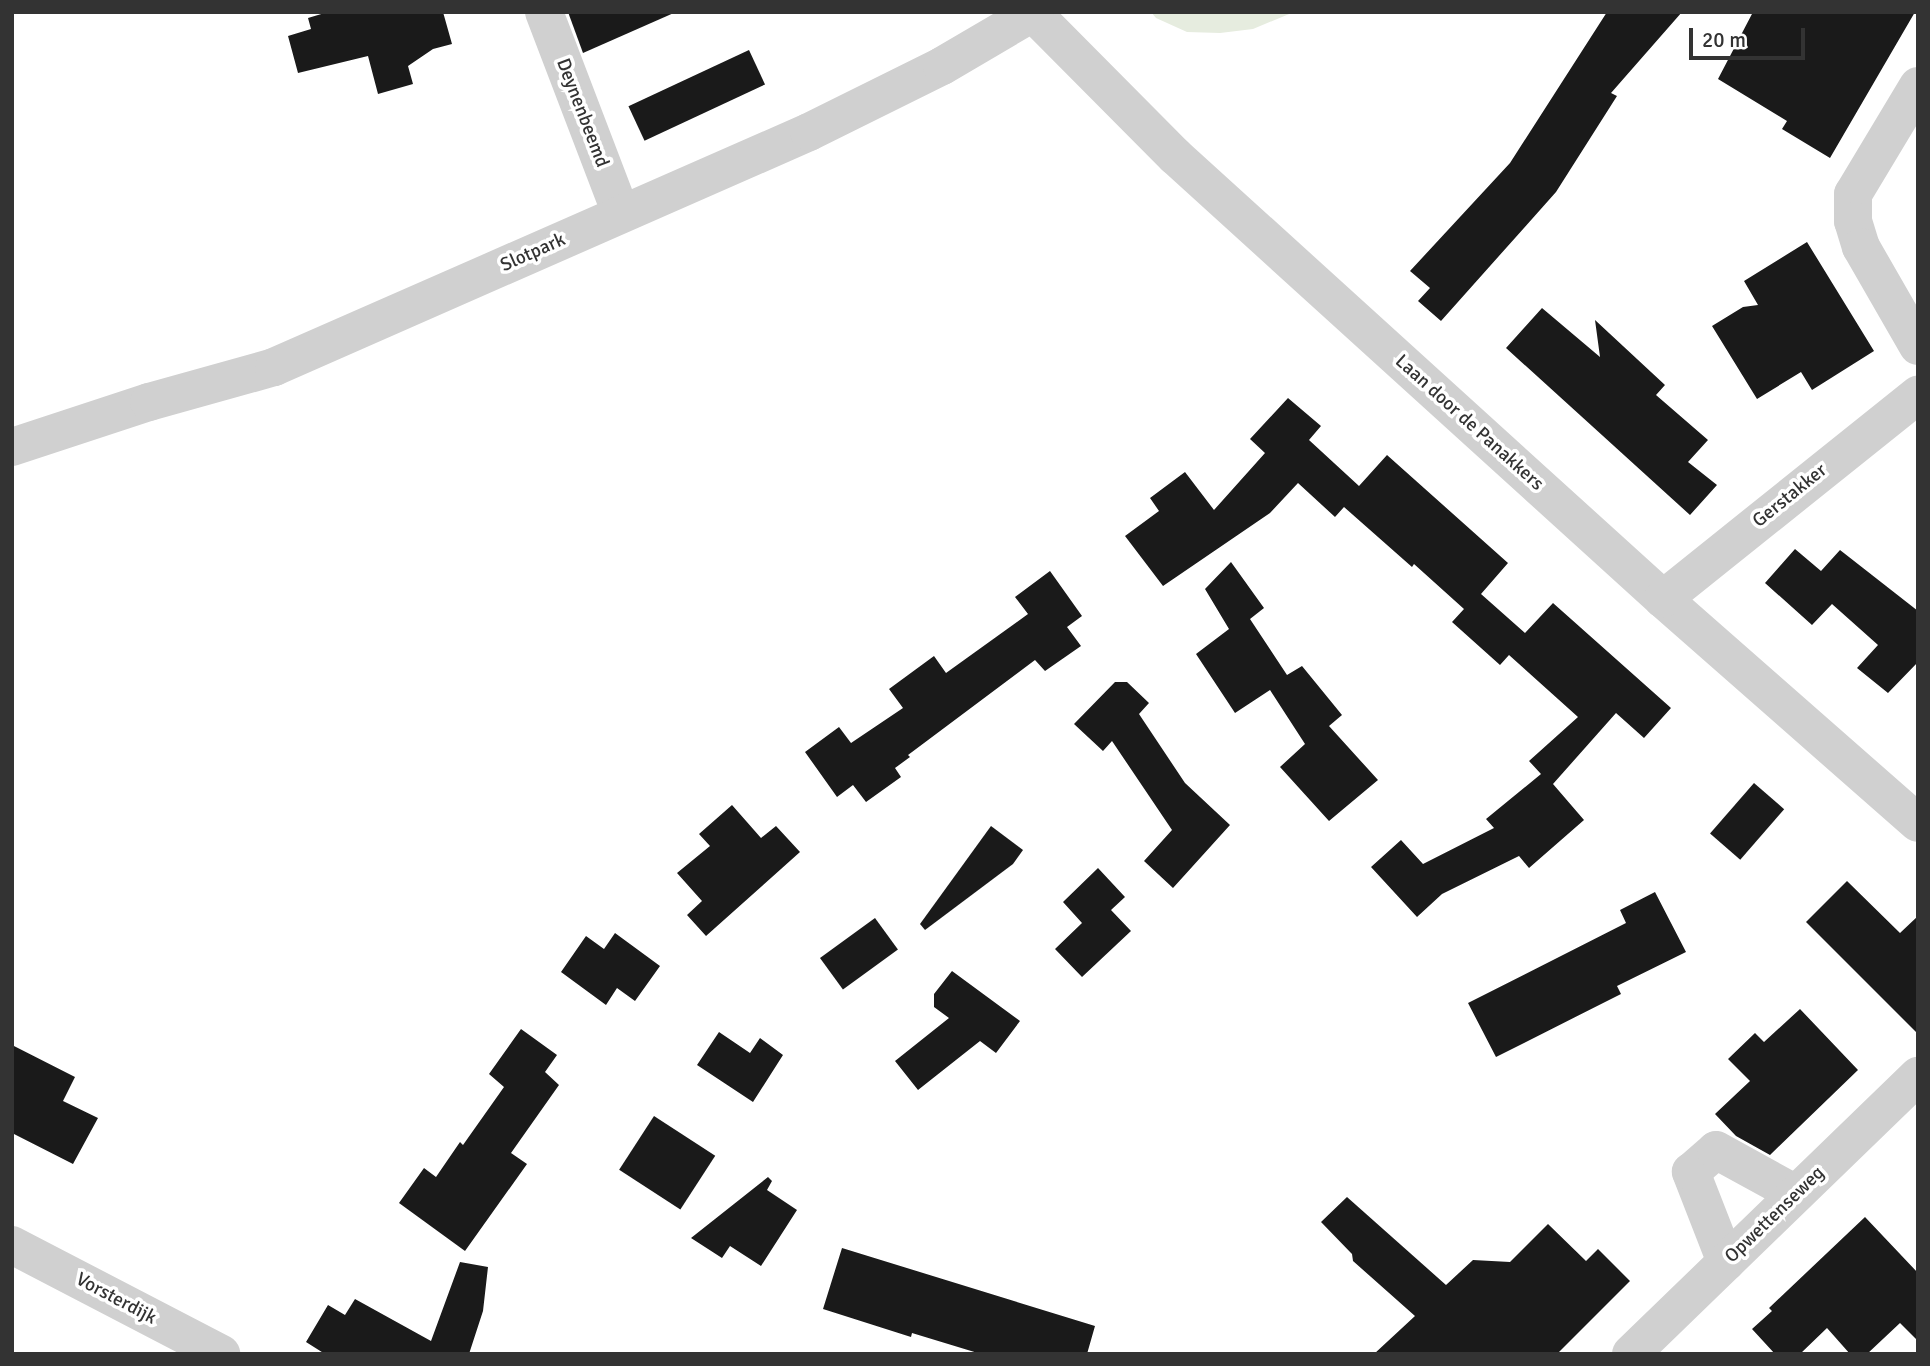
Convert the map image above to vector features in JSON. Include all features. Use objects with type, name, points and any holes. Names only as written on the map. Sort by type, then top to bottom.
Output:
[{"type":"street","name":"Deynenbeemd","points":[[544,12],[621,214]]},
{"type":"street","name":"Slotpark","points":[[12,447],[149,402],[274,367],[809,132],[942,66],[1033,13]]},
{"type":"street","name":"Laan door de Panakkers","points":[[1033,13],[1175,156],[1663,599],[1918,823]]},
{"type":"street","points":[[1918,86],[1853,194],[1853,221],[1861,247],[1918,346]]},
{"type":"street","name":"Gerstakker","points":[[1663,599],[1918,395]]},
{"type":"street","name":"Opwettenseweg","points":[[1632,1354],[1918,1076]]},
{"type":"street","points":[[1727,1262],[1692,1172],[1716,1150],[1796,1195]]},
{"type":"street","name":"Vorsterdijk","points":[[12,1245],[220,1354]]},
{"type":"shaded area","points":[[1151,12],[1294,12],[1253,29],[1220,33],[1187,32],[1156,18]]},
{"type":"building","points":[[328,12],[443,12],[452,44],[433,49],[408,66],[413,84],[378,94],[368,56],[298,73],[288,36],[311,29],[308,18]]},
{"type":"building","points":[[568,12],[676,12],[583,53]]},
{"type":"building","points":[[1607,12],[1682,12],[1611,93],[1617,96],[1556,192],[1441,321],[1418,301],[1430,288],[1410,271],[1510,163]]},
{"type":"building","points":[[1753,12],[1915,12],[1830,158],[1782,129],[1787,121],[1718,79]]},
{"type":"building","points":[[749,50],[765,84],[645,141],[628,106]]},
{"type":"building","points":[[1807,242],[1874,351],[1812,390],[1801,372],[1757,399],[1712,326],[1743,307],[1758,305],[1744,281]]},
{"type":"building","points":[[1542,308],[1600,357],[1595,320],[1665,385],[1656,395],[1708,440],[1688,462],[1717,485],[1690,515],[1506,348]]},
{"type":"building","points":[[1288,398],[1321,426],[1309,440],[1359,486],[1387,455],[1508,563],[1481,594],[1525,633],[1553,603],[1671,708],[1644,738],[1616,713],[1553,784],[1584,820],[1529,868],[1519,856],[1442,894],[1417,917],[1371,867],[1401,840],[1423,864],[1494,828],[1486,819],[1541,774],[1529,761],[1578,717],[1509,655],[1500,665],[1452,622],[1464,609],[1414,564],[1412,567],[1344,507],[1335,517],[1298,483],[1270,513],[1163,586],[1125,536],[1159,511],[1150,498],[1185,472],[1214,510],[1265,453],[1250,439]]},
{"type":"building","points":[[1795,549],[1821,571],[1840,550],[1918,611],[1918,662],[1888,693],[1857,668],[1878,645],[1832,604],[1812,625],[1765,583]]},
{"type":"building","points":[[1231,562],[1264,608],[1250,619],[1287,675],[1302,666],[1342,715],[1329,726],[1378,780],[1329,821],[1280,767],[1305,744],[1270,690],[1235,713],[1196,654],[1229,629],[1205,589]]},
{"type":"building","points":[[1050,571],[1082,616],[1067,627],[1081,646],[1045,671],[1035,660],[908,755],[910,757],[895,768],[901,777],[866,802],[853,785],[837,797],[805,752],[839,727],[851,743],[903,708],[889,689],[934,656],[946,673],[1028,614],[1015,597]]},
{"type":"building","points":[[1115,682],[1127,682],[1149,703],[1139,714],[1185,783],[1230,825],[1173,888],[1144,861],[1172,830],[1112,741],[1103,751],[1074,724]]},
{"type":"building","points":[[1754,783],[1784,809],[1740,860],[1710,834]]},
{"type":"building","points":[[732,805],[761,838],[776,826],[800,852],[706,936],[687,915],[702,901],[677,873],[710,846],[699,834]]},
{"type":"building","points":[[991,826],[1023,850],[1013,864],[925,930],[920,924]]},
{"type":"building","points":[[1098,868],[1125,897],[1111,910],[1131,931],[1082,977],[1055,949],[1082,923],[1063,902]]},
{"type":"building","points":[[1847,881],[1900,933],[1918,916],[1918,1034],[1806,922]]},
{"type":"building","points":[[1655,892],[1686,952],[1617,986],[1621,994],[1496,1057],[1468,1003],[1626,923],[1620,910]]},
{"type":"building","points":[[875,918],[898,950],[843,990],[820,958]]},
{"type":"building","points":[[615,933],[660,966],[635,1001],[617,988],[606,1005],[561,972],[586,936],[604,949]]},
{"type":"building","points":[[952,971],[1020,1021],[996,1053],[980,1041],[918,1090],[895,1061],[949,1018],[934,1007],[934,994]]},
{"type":"building","points":[[1800,1009],[1858,1070],[1770,1155],[1736,1136],[1715,1114],[1750,1081],[1728,1059],[1755,1033],[1764,1042]]},
{"type":"building","points":[[521,1029],[557,1055],[545,1072],[559,1085],[511,1153],[527,1164],[465,1251],[399,1203],[424,1168],[436,1177],[460,1142],[463,1145],[504,1087],[489,1074]]},
{"type":"building","points":[[719,1032],[750,1053],[760,1038],[783,1055],[753,1102],[697,1065]]},
{"type":"building","points":[[12,1045],[75,1077],[63,1101],[98,1118],[73,1164],[12,1133]]},
{"type":"building","points":[[654,1116],[715,1156],[680,1209],[619,1170]]},
{"type":"building","points":[[768,1177],[772,1181],[767,1190],[797,1210],[761,1266],[730,1246],[722,1258],[691,1238]]},
{"type":"building","points":[[1347,1197],[1446,1285],[1473,1260],[1510,1262],[1548,1224],[1586,1261],[1598,1249],[1630,1281],[1557,1354],[1374,1354],[1415,1316],[1353,1261],[1352,1254],[1321,1222]]},
{"type":"building","points":[[1865,1217],[1918,1273],[1918,1341],[1900,1323],[1867,1354],[1850,1354],[1827,1328],[1800,1354],[1775,1354],[1752,1329],[1772,1311],[1769,1308]]},
{"type":"building","points":[[842,1248],[1095,1326],[1087,1354],[981,1354],[912,1333],[911,1337],[823,1309]]},
{"type":"building","points":[[460,1262],[488,1267],[483,1311],[469,1354],[325,1354],[306,1342],[328,1305],[345,1315],[355,1299],[431,1341]]}]
